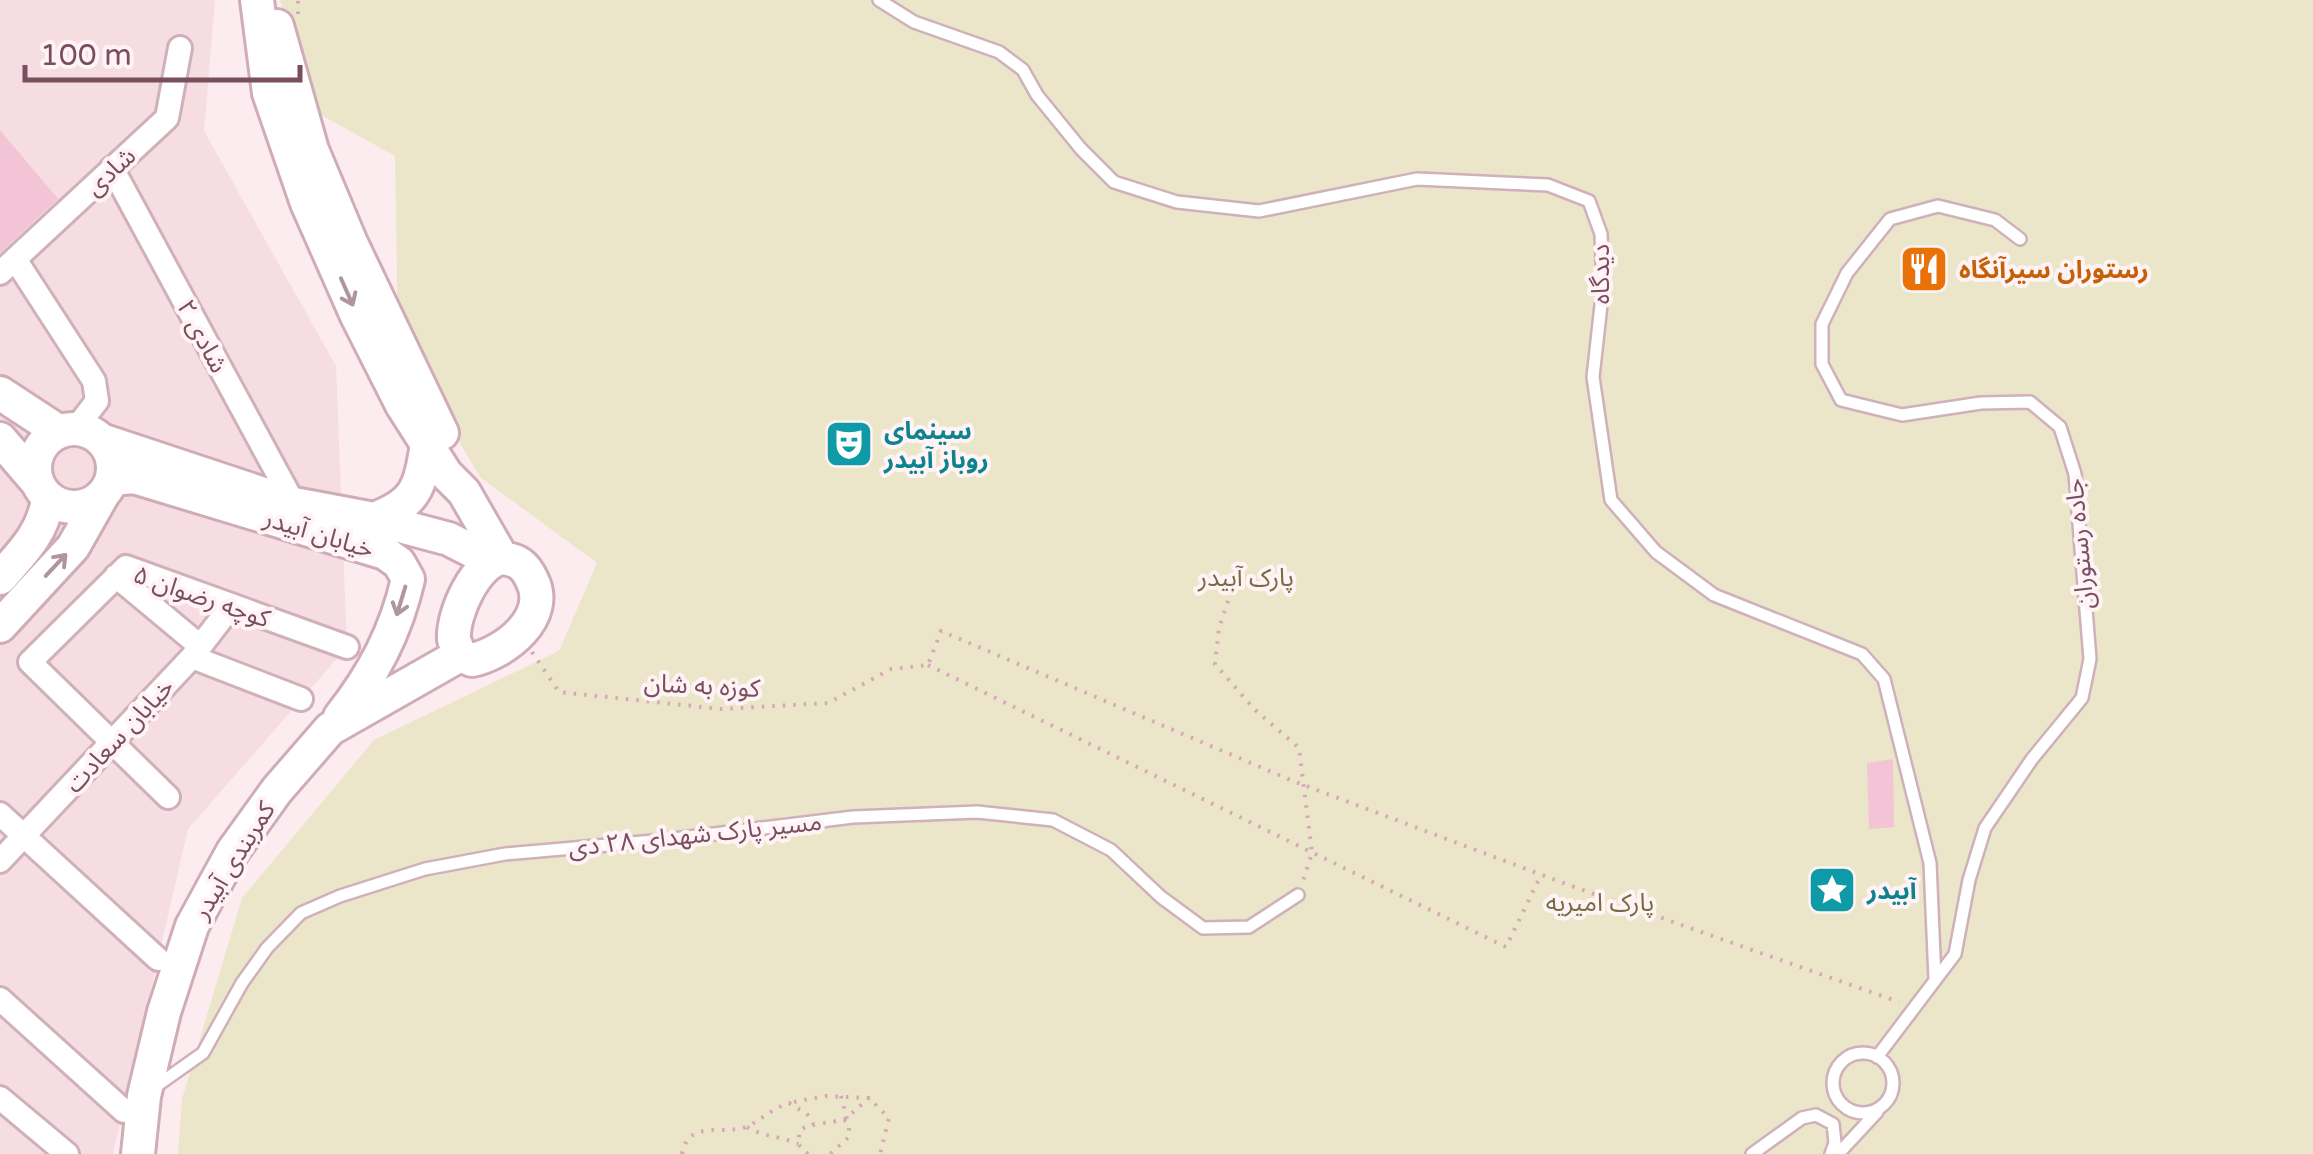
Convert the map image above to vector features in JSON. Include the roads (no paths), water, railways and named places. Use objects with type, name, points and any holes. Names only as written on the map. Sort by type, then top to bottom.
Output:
[{"type":"main road","points":[[257,0],[269,93],[308,203],[357,316],[402,406],[446,474],[464,492],[496,559]]},
{"type":"main road","points":[[278,0],[278,30],[312,150],[367,277],[464,474],[464,492]]},
{"type":"main road","name":"خیابان آبیدر","points":[[0,392],[79,434],[294,504],[449,539],[496,559]]},
{"type":"main road","points":[[0,578],[31,543],[46,511],[43,490],[34,470],[40,447],[79,434],[110,452],[107,488],[73,547],[0,626]]},
{"type":"main road","points":[[0,439],[43,490],[70,507],[92,503],[107,488]]},
{"type":"main road","points":[[374,520],[399,510],[415,493],[422,480],[427,444]]},
{"type":"main road","name":"خیابان آبیدر","points":[[107,488],[134,478],[385,552],[399,563],[408,579],[387,646],[370,678],[330,729]]},
{"type":"main road","points":[[496,559],[516,560],[525,567],[537,590],[537,604],[519,634],[484,658],[472,660],[460,655],[454,640],[458,618],[477,573],[496,559]]},
{"type":"main road","name":"کمربندی آبیدر","points":[[138,1154],[134,1103],[192,926],[233,851],[277,790],[330,729],[460,655]]},
{"type":"street","name":"شادی","points":[[8,266],[167,118],[180,48]]},
{"type":"street","name":"شادی ۲","points":[[112,168],[294,504]]},
{"type":"street","points":[[8,266],[94,380],[96,401],[79,434]]},
{"type":"street","name":"کوچه رضوان ۵","points":[[111,744],[30,662],[126,567],[348,647]]},
{"type":"street","points":[[116,576],[196,651],[302,699]]},
{"type":"street","name":"خیابان سعادت","points":[[0,861],[196,651],[232,605]]},
{"type":"street","points":[[111,744],[168,798]]},
{"type":"street","points":[[0,814],[158,959]]},
{"type":"street","points":[[0,999],[134,1103]]},
{"type":"street","points":[[0,1098],[68,1154]]},
{"type":"lane","name":"دیدگاه","points":[[879,0],[914,22],[999,52],[1022,70],[1037,95],[1114,182],[1176,202],[1259,211],[1417,179],[1548,185],[1589,201],[1601,234],[1603,287],[1593,377],[1611,500],[1656,552],[1714,595],[1862,654],[1884,679],[1930,862],[1935,979]]},
{"type":"lane","name":"جاده رستوران","points":[[1877,1057],[1955,954],[1985,828],[2032,759],[2082,698],[2090,659],[2075,474],[2060,427],[2030,402],[1980,403],[1902,415],[1841,400],[1822,364],[1822,324],[1847,273],[1890,219],[1938,206],[1995,220],[2020,238]]},
{"type":"lane","name":"مسیر پارک شهدای ۲۸ دی","points":[[134,1103],[203,1053],[266,948],[301,913],[425,869],[489,857],[853,816],[977,812],[1053,820],[1111,850],[1161,897],[1203,928],[1249,927],[1298,895]]},
{"type":"lane","points":[[1834,1154],[1884,1106],[1892,1089],[1890,1070],[1877,1057],[1858,1054],[1840,1064],[1835,1072],[1834,1093],[1847,1109],[1866,1113],[1884,1106]]},
{"type":"lane","points":[[1752,1154],[1802,1118],[1816,1115],[1833,1124],[1834,1154]]},
{"type":"place","name":"رستوران سیرآنگاه","points":[[1924,269]]},
{"type":"place","name":"سینمای روباز آبیدر","points":[[849,444]]},
{"type":"place","name":"آبیدر","points":[[1832,890]]},
{"type":"park label","name":"پارک آبیدر","points":[[1246,577]]},
{"type":"park label","name":"پارک امیریه","points":[[1600,902]]}]
